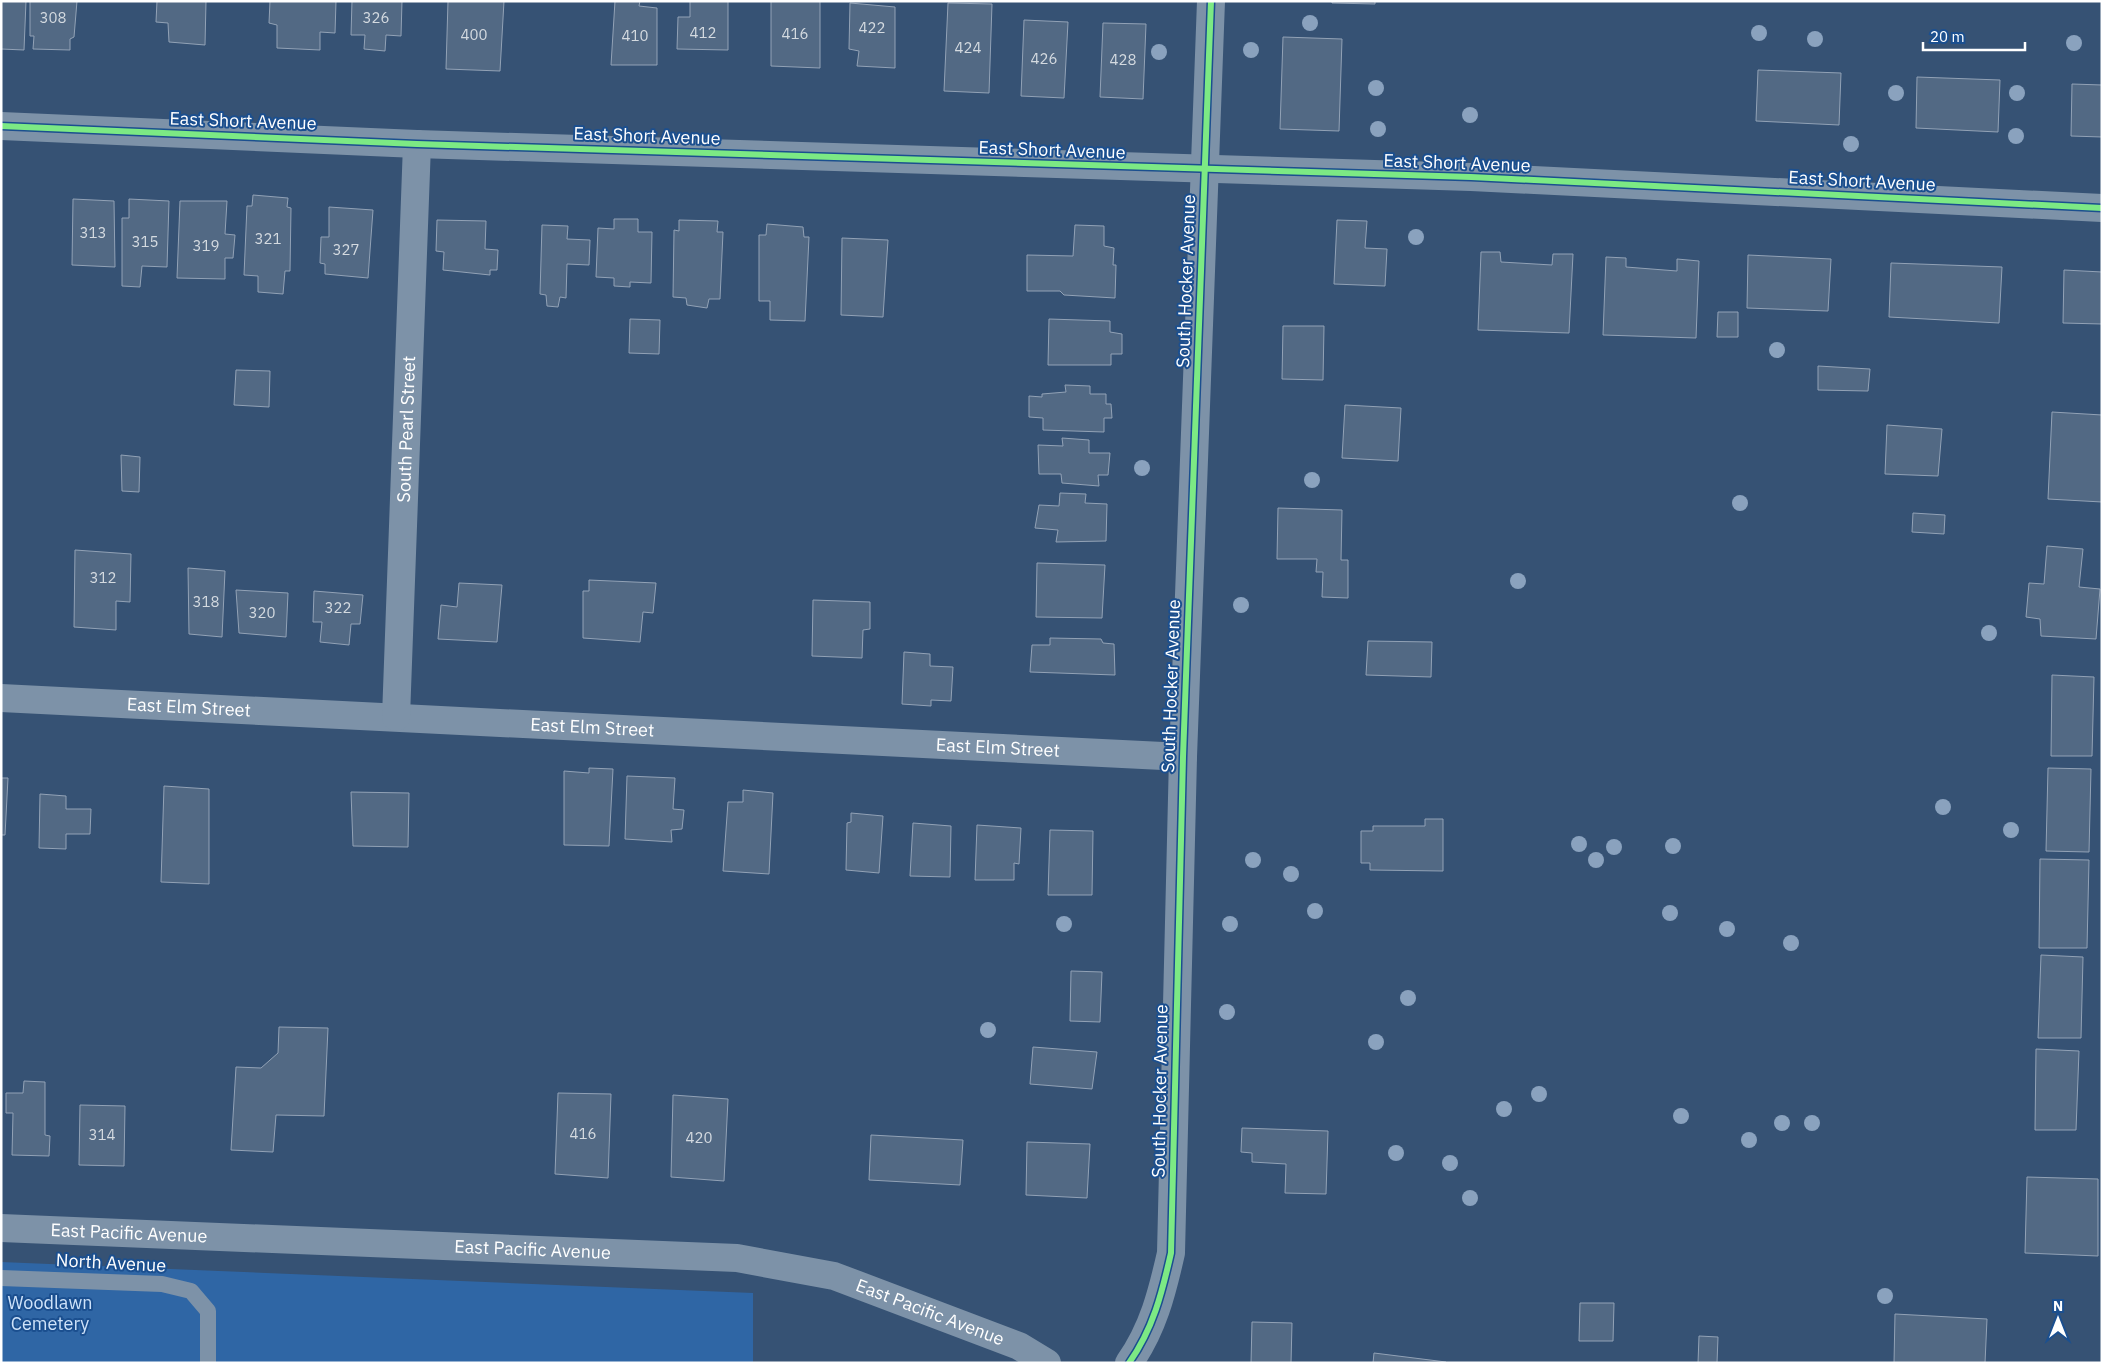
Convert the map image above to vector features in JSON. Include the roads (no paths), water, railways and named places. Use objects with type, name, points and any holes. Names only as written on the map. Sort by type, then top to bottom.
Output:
[{"type":"street","name":"South Hocker Avenue","points":[[1129,1363],[1141,1346],[1159,1304],[1171,1253],[1183,757],[1211,1]]},
{"type":"street","name":"East Short Avenue","points":[[1,126],[416,144],[1471,177],[2102,208]]},
{"type":"street","name":"South Pearl Street","points":[[396,717],[416,144]]},
{"type":"street","name":"East Elm Street","points":[[1,698],[1183,757]]},
{"type":"street","name":"East Pacific Avenue","points":[[1,1228],[736,1258],[834,1276],[1019,1346],[1047,1363]]},
{"type":"lane","name":"North Avenue","points":[[1,1278],[162,1284],[191,1291],[208,1311],[208,1363]]},
{"type":"park label","name":"Woodlawn Cemetery","points":[[50,1314]]}]
